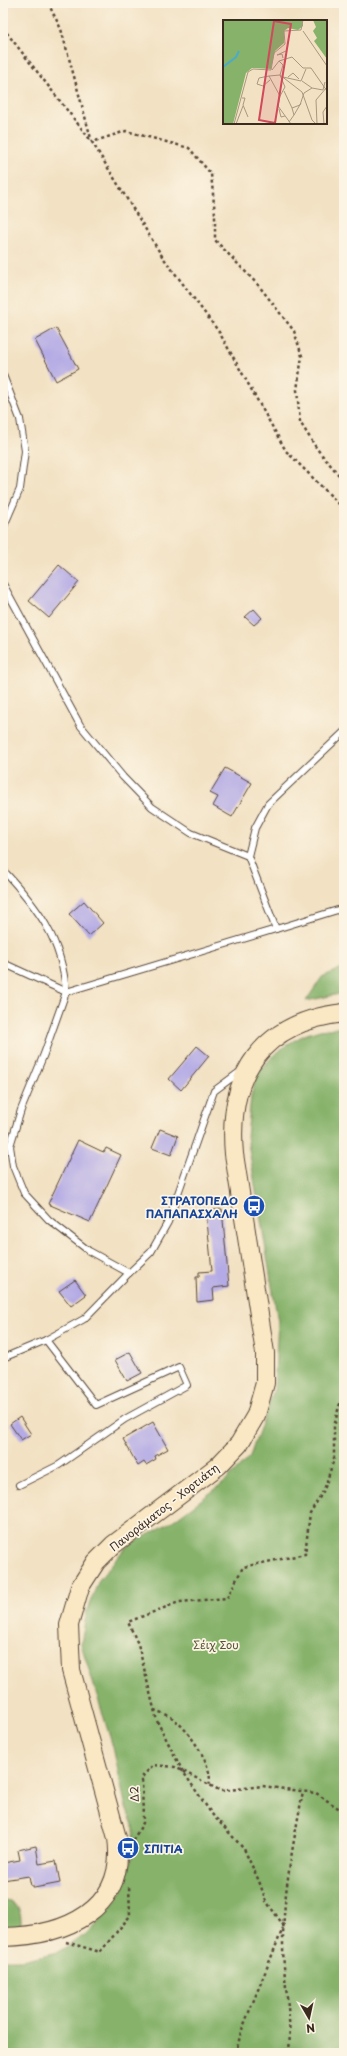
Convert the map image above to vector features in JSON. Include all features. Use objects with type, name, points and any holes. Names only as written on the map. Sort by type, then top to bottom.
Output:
[{"type":"main road","name":"Πανοράματος - Χορτιάτη","points":[[3,1937],[58,1930],[88,1915],[106,1898],[112,1885],[118,1863],[117,1838],[111,1810],[71,1670],[69,1625],[80,1587],[93,1566],[113,1545],[199,1482],[239,1444],[251,1424],[261,1399],[266,1373],[266,1353],[237,1173],[233,1133],[235,1102],[243,1077],[249,1065],[265,1046],[290,1029],[320,1016],[344,1012]]},
{"type":"lane","points":[[3,375],[20,419],[25,451],[20,489],[4,526],[3,552]]},
{"type":"lane","points":[[3,584],[80,725],[123,777],[152,806],[191,833],[248,856]]},
{"type":"lane","points":[[276,929],[248,856],[255,828],[268,804],[344,732]]},
{"type":"lane","points":[[3,870],[36,908],[58,947],[64,969],[66,992],[44,1054],[21,1110],[10,1146],[13,1166],[24,1193],[50,1220],[89,1251],[130,1273]]},
{"type":"lane","points":[[3,963],[66,992],[344,908]]},
{"type":"lane","points":[[3,1358],[46,1340],[84,1319],[151,1252],[168,1222],[214,1090],[249,1065]]},
{"type":"lane","points":[[19,1485],[59,1465],[125,1419],[187,1385],[179,1367],[96,1405],[46,1340]]},
{"type":"path","points":[[48,3],[60,29],[92,142]]},
{"type":"path","points":[[3,28],[92,142],[162,256],[219,332],[286,451],[344,509]]},
{"type":"path","points":[[92,142],[126,131],[189,148],[211,174],[215,214],[215,240],[259,286],[294,330],[302,356],[297,390],[300,422],[317,449],[344,481]]},
{"type":"path","points":[[284,1926],[266,1901],[259,1880],[244,1849],[211,1813],[182,1770],[156,1721],[138,1644],[128,1622],[179,1602],[227,1598],[243,1567],[305,1554],[310,1513],[324,1490],[334,1459],[334,1427],[339,1406],[344,1397]]},
{"type":"path","points":[[154,1710],[172,1717],[190,1737],[206,1760],[211,1779],[209,1785]]},
{"type":"path","name":"Δ2","points":[[132,1842],[143,1823],[142,1777],[153,1765],[175,1767],[221,1791],[262,1786],[316,1793],[344,1812]]},
{"type":"path","points":[[289,2053],[291,2029],[283,1943],[288,1882],[303,1791]]},
{"type":"path","points":[[62,1941],[100,1952],[130,1916],[129,1879]]},
{"type":"path","points":[[236,2053],[241,2032],[284,1926]]},
{"type":"green space","points":[[344,967],[344,993],[306,1001],[322,977]]},
{"type":"green space","name":"Σέιχ Σου","points":[[344,1027],[344,2053],[3,2053],[3,1960],[22,1960],[58,1952],[88,1933],[110,1909],[124,1887],[133,1853],[133,1825],[125,1804],[113,1747],[81,1644],[87,1610],[99,1580],[125,1548],[174,1520],[225,1482],[250,1456],[274,1390],[278,1322],[247,1137],[251,1096],[255,1081],[260,1071],[272,1057],[288,1044],[304,1035],[320,1030]]},
{"type":"green space","points":[[3,1899],[16,1906],[20,1911],[21,1926],[3,1933]]},
{"type":"building","points":[[56,328],[78,369],[56,381],[35,340]]},
{"type":"building","points":[[59,565],[79,582],[49,618],[29,601]]},
{"type":"building","points":[[254,609],[262,618],[254,625],[245,617]]},
{"type":"building","points":[[225,768],[252,783],[232,817],[213,806],[218,797],[210,793]]},
{"type":"building","points":[[84,901],[103,923],[89,936],[69,914]]},
{"type":"building","points":[[197,1046],[209,1056],[181,1090],[169,1079]]},
{"type":"building","points":[[160,1129],[178,1136],[171,1155],[152,1148]]},
{"type":"building","points":[[78,1140],[101,1151],[104,1152],[106,1148],[121,1155],[90,1222],[48,1204]]},
{"type":"building","points":[[222,1209],[229,1286],[213,1288],[214,1300],[197,1302],[196,1277],[199,1277],[199,1272],[212,1271],[206,1211]]},
{"type":"building","points":[[75,1280],[86,1295],[71,1306],[59,1291]]},
{"type":"building","points":[[130,1352],[142,1373],[127,1381],[115,1360]]},
{"type":"building","points":[[20,1417],[31,1434],[21,1440],[10,1424]]},
{"type":"building","points":[[153,1422],[168,1449],[155,1456],[156,1459],[146,1465],[144,1462],[138,1466],[123,1439]]},
{"type":"building","points":[[36,1846],[39,1864],[56,1861],[60,1883],[34,1888],[34,1886],[31,1886],[29,1876],[3,1880],[3,1863],[20,1860],[18,1850]]},
{"type":"place","name":"ΣΤΡΑΤΟΠΕΔΟ ΠΑΠΑΠΑΣΧΑΛΗ","points":[[254,1206]]},
{"type":"place","name":"ΣΠΙΤΙΑ","points":[[128,1848]]}]
